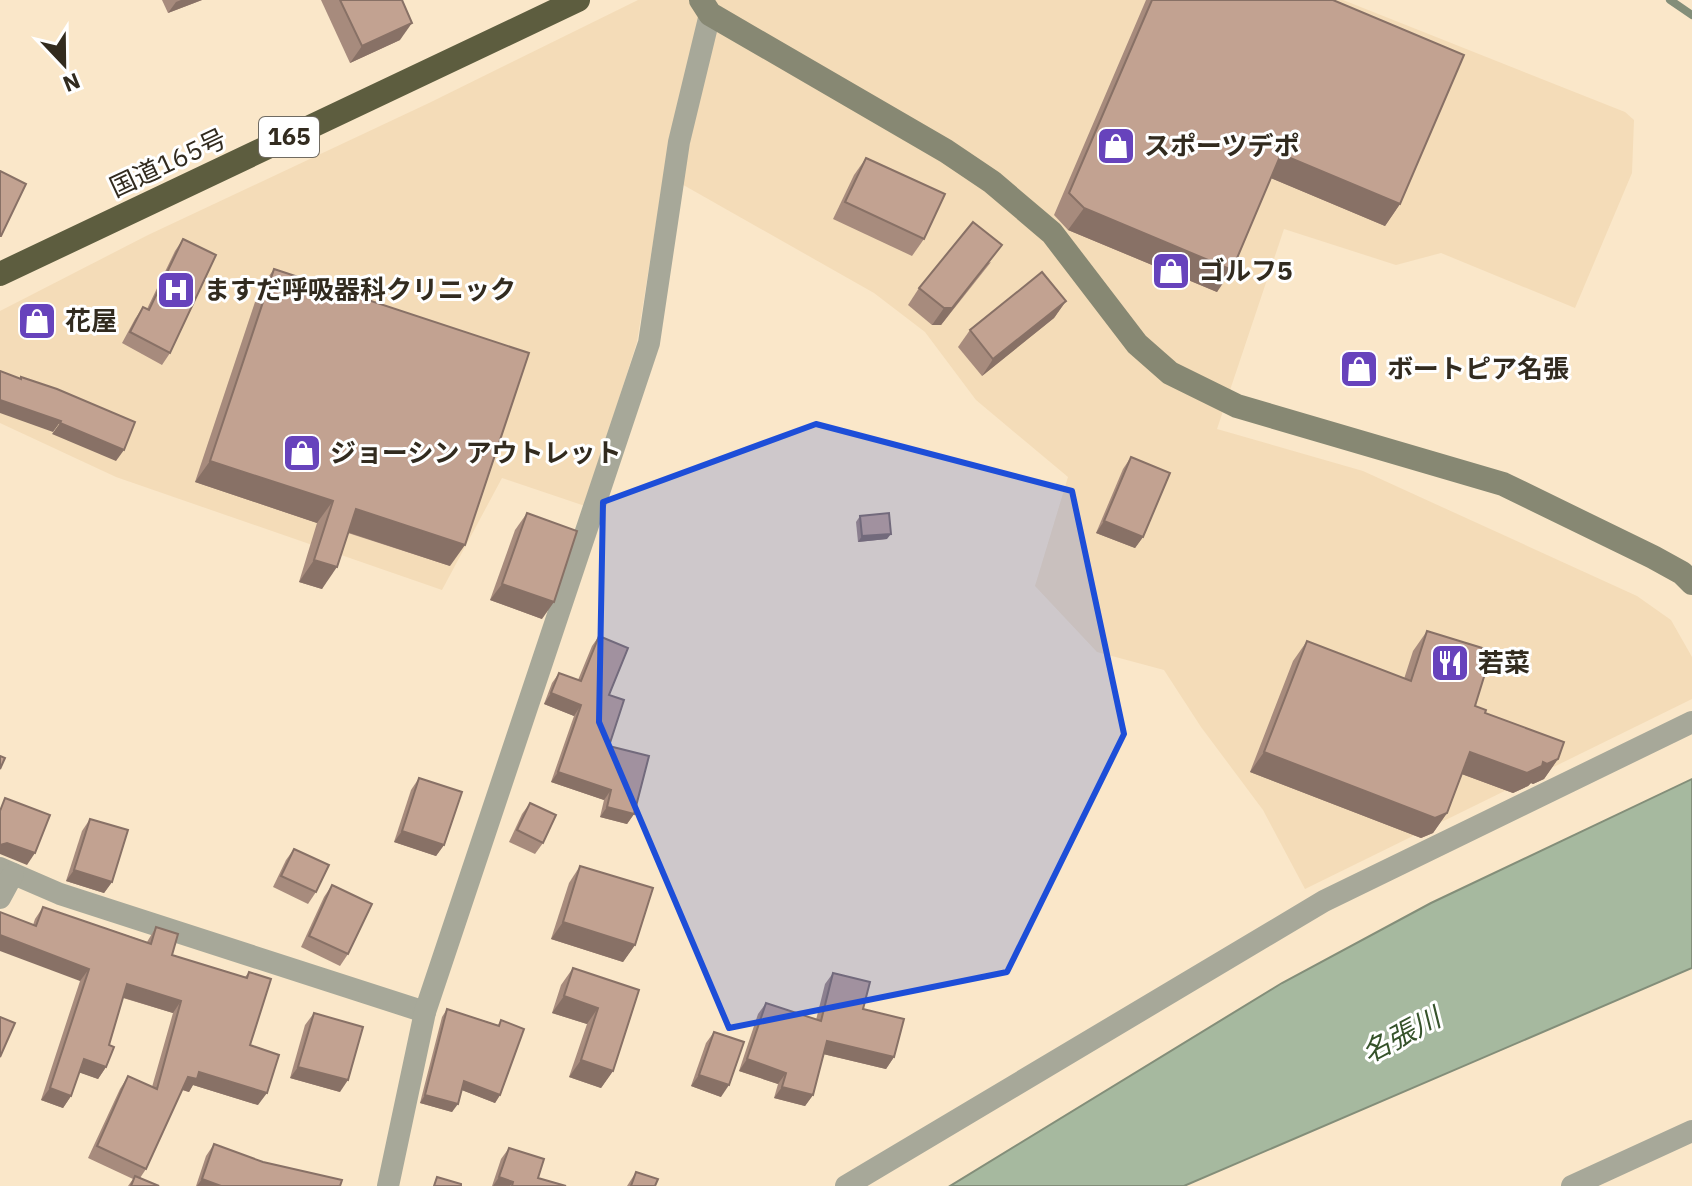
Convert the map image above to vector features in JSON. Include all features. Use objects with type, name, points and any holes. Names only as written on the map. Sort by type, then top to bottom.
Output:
[{"type":"highway","name":"国道165号","points":[[0,274],[578,0]]},
{"type":"street","points":[[388,1186],[425,1012],[649,343],[679,142],[706,7],[946,151],[992,182],[1052,233],[1137,344],[1170,373],[1237,406],[1503,484],[1653,557],[1682,573],[1692,583]]},
{"type":"street","points":[[846,1186],[1324,901],[1692,722]]},
{"type":"street","points":[[0,898],[7,871],[60,894],[425,1012]]},
{"type":"street","points":[[1572,1186],[1692,1131]]},
{"type":"highlighted area","points":[[816,424],[1072,491],[1124,734],[1007,972],[729,1028],[599,722],[603,502]]},
{"type":"shaded area","points":[[638,0],[1343,0],[1625,112],[1634,120],[1632,173],[1575,308],[1441,253],[1396,265],[1284,229],[1217,429],[1363,471],[1637,596],[1671,620],[1692,657],[1692,699],[1305,889],[1263,810],[1201,727],[1164,670],[1097,652],[1035,586],[1068,477],[976,400],[925,332],[874,293],[664,174],[637,342],[585,506],[502,478],[442,590],[116,477],[0,423],[0,311],[148,235],[429,103]]},
{"type":"water","name":"名張川","points":[[1692,779],[1692,968],[1184,1186],[950,1186],[1282,983],[1431,903]]},
{"type":"building","points":[[340,0],[402,0],[412,23],[362,46]]},
{"type":"building","points":[[1152,0],[1333,0],[1464,55],[1400,204],[1281,154],[1232,270],[1084,208],[1069,193]]},
{"type":"building","points":[[866,158],[945,194],[924,239],[845,202]]},
{"type":"building","points":[[0,171],[26,184],[1,236],[0,236]]},
{"type":"building","points":[[973,222],[1002,245],[952,308],[944,308],[919,288]]},
{"type":"building","points":[[183,239],[216,255],[170,353],[130,332],[143,307],[149,310]]},
{"type":"building","points":[[274,269],[529,353],[465,545],[356,509],[337,567],[314,560],[333,501],[210,461]]},
{"type":"building","points":[[1042,272],[1066,301],[993,359],[970,330]]},
{"type":"building","points":[[0,371],[57,389],[135,422],[124,450],[61,421],[0,400]]},
{"type":"building","points":[[1131,457],[1170,473],[1143,537],[1104,521]]},
{"type":"building","points":[[527,513],[577,531],[554,602],[502,584]]},
{"type":"building","points":[[889,513],[891,534],[862,536],[860,516]]},
{"type":"building","points":[[1427,631],[1492,651],[1475,706],[1486,710],[1485,713],[1564,742],[1558,759],[1547,764],[1543,762],[1542,766],[1527,773],[1470,752],[1447,813],[1435,818],[1264,752],[1307,641],[1411,681]]},
{"type":"building","points":[[599,636],[628,648],[609,695],[624,700],[609,746],[649,756],[634,814],[607,807],[611,790],[558,772],[581,705],[551,693],[559,673],[581,681]]},
{"type":"building","points":[[419,778],[462,792],[444,845],[402,831]]},
{"type":"building","points":[[5,798],[50,815],[35,853],[7,843],[0,845],[0,811]]},
{"type":"building","points":[[530,803],[556,815],[543,843],[517,830]]},
{"type":"building","points":[[90,819],[128,830],[112,882],[74,870]]},
{"type":"building","points":[[294,849],[329,865],[316,892],[281,876]]},
{"type":"building","points":[[580,866],[653,888],[635,945],[563,922]]},
{"type":"building","points":[[332,885],[372,904],[348,954],[309,936]]},
{"type":"building","points":[[43,907],[151,944],[156,927],[178,934],[172,955],[247,978],[249,972],[271,979],[250,1045],[279,1055],[267,1093],[199,1072],[197,1079],[188,1077],[146,1169],[97,1146],[128,1076],[157,1089],[181,1001],[127,984],[109,1045],[114,1047],[106,1067],[84,1059],[71,1096],[50,1088],[89,969],[0,935],[0,912],[36,926]]},
{"type":"building","points":[[573,968],[639,990],[613,1071],[581,1060],[598,1008],[564,996]]},
{"type":"building","points":[[833,973],[870,982],[863,1009],[904,1019],[894,1057],[827,1041],[813,1095],[782,1087],[786,1073],[747,1059],[766,1003],[821,1021]]},
{"type":"building","points":[[447,1009],[499,1026],[501,1020],[524,1029],[500,1095],[464,1081],[458,1104],[425,1095]]},
{"type":"building","points":[[314,1013],[363,1027],[348,1080],[298,1067]]},
{"type":"building","points":[[0,1017],[15,1023],[0,1057]]},
{"type":"building","points":[[714,1032],[744,1042],[729,1085],[699,1075]]},
{"type":"building","points":[[214,1144],[263,1162],[342,1180],[340,1186],[221,1186],[202,1179]]},
{"type":"building","points":[[509,1148],[544,1159],[538,1178],[566,1186],[512,1186],[513,1182],[499,1177]]},
{"type":"building","points":[[636,1172],[658,1179],[655,1186],[631,1186]]},
{"type":"building","points":[[135,1176],[159,1186],[131,1186]]},
{"type":"building","points":[[437,1177],[461,1184],[461,1186],[434,1186]]},
{"type":"waterway","points":[[1670,0],[1692,15]]},
{"type":"place","name":"スポーツデポ","points":[[1116,146]]},
{"type":"place","name":"ゴルフ5","points":[[1171,271]]},
{"type":"place","name":"ますだ呼吸器科クリニック","points":[[176,290]]},
{"type":"place","name":"花屋","points":[[37,321]]},
{"type":"place","name":"ボートピア名張","points":[[1359,369]]},
{"type":"place","name":"ジョーシン アウトレット","points":[[302,453]]},
{"type":"place","name":"若菜","points":[[1450,663]]}]
